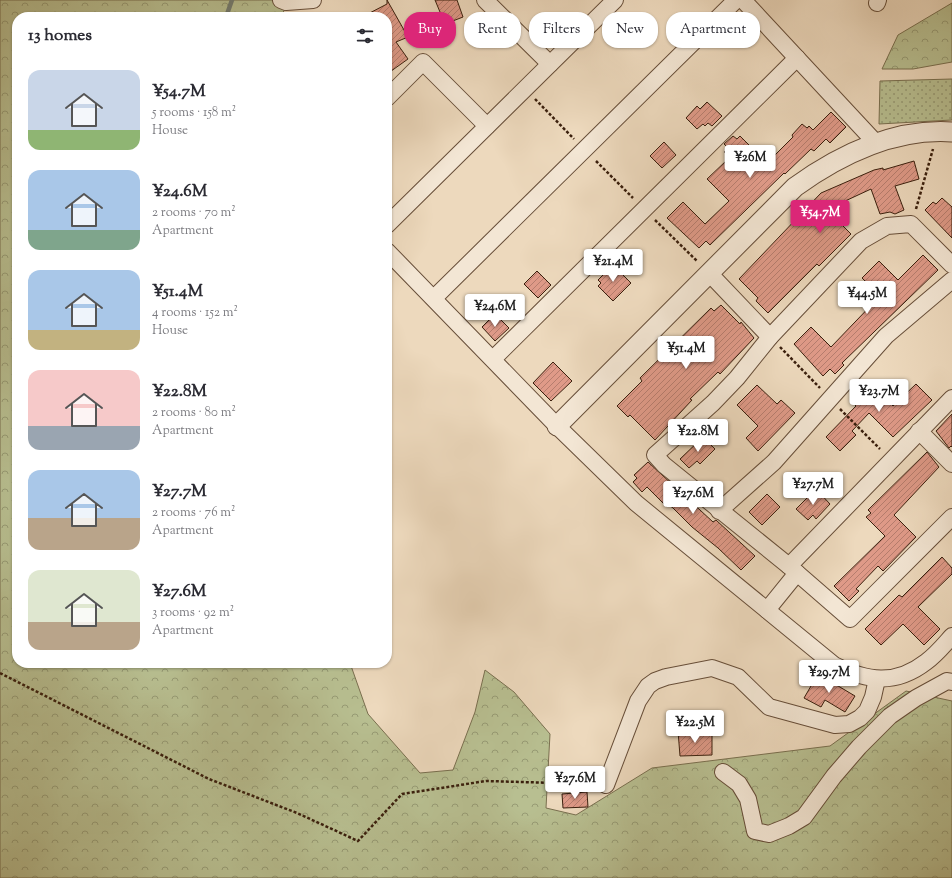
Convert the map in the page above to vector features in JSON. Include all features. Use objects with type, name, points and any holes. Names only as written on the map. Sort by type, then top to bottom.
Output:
[{"type":"street","points":[[281,0],[286,2],[313,0]]},
{"type":"street","points":[[485,0],[550,64]]},
{"type":"street","points":[[392,220],[615,0]]},
{"type":"street","points":[[434,298],[736,0]]},
{"type":"street","points":[[743,0],[875,142]]},
{"type":"street","points":[[493,359],[798,58]]},
{"type":"street","points":[[392,93],[423,62],[487,126]]},
{"type":"street","points":[[557,426],[795,187],[836,161],[875,142],[945,132]]},
{"type":"street","points":[[952,265],[911,224],[887,226],[861,241],[770,337],[737,378],[714,403],[655,454],[664,465],[793,569],[850,619],[952,517]]},
{"type":"street","points":[[392,255],[557,426],[636,503],[834,665],[862,677],[877,679],[903,675],[926,662],[952,636]]},
{"type":"street","points":[[710,274],[770,337]]},
{"type":"street","points":[[720,511],[774,462],[886,336],[952,280]]},
{"type":"street","points":[[767,610],[793,569],[919,431],[952,398]]},
{"type":"street","points":[[919,431],[952,464]]},
{"type":"street","points":[[606,785],[638,701],[648,686],[654,681],[712,668],[738,678],[769,706],[835,725],[849,724],[860,718],[867,711],[873,697],[877,679]]},
{"type":"street","points":[[723,772],[739,784],[748,799],[755,831],[768,834],[788,826],[804,817],[844,764],[890,716],[916,698],[947,681],[952,682]]},
{"type":"path","points":[[526,89],[710,274]]},
{"type":"path","points":[[911,224],[945,132]]},
{"type":"path","points":[[0,673],[209,778],[298,813],[358,841],[402,794],[486,781],[606,785]]},
{"type":"green space","points":[[0,0],[291,0],[283,12],[12,12],[12,668],[352,668],[368,714],[420,773],[453,770],[475,712],[485,670],[514,692],[550,734],[546,808],[576,815],[652,768],[830,746],[906,691],[952,701],[952,878],[0,878]]},
{"type":"green space","points":[[952,3],[952,62],[913,69],[882,69],[898,35]]},
{"type":"green space","points":[[952,79],[952,120],[879,124],[880,81]]},
{"type":"building","points":[[387,0],[404,30],[404,39],[396,42],[408,59],[392,70],[392,12],[372,12],[387,4]]},
{"type":"building","points":[[435,0],[457,0],[463,17],[456,20],[456,12],[440,12]]},
{"type":"building","points":[[707,102],[722,116],[712,126],[708,123],[705,126],[703,124],[697,129],[686,118],[697,106],[700,109]]},
{"type":"building","points":[[831,112],[846,127],[830,143],[826,139],[814,151],[811,149],[785,174],[784,173],[710,245],[706,241],[699,248],[667,218],[683,202],[705,224],[729,201],[707,179],[727,160],[725,158],[728,155],[724,152],[728,148],[724,144],[733,136],[737,139],[740,136],[767,163],[793,137],[792,135],[802,124],[807,128],[809,126],[813,130]]},
{"type":"building","points":[[664,142],[676,155],[662,168],[650,156]]},
{"type":"building","points":[[914,161],[919,179],[895,186],[904,210],[895,214],[890,212],[880,214],[871,189],[843,202],[831,214],[851,234],[819,266],[817,264],[768,313],[756,301],[758,298],[739,279],[821,193],[874,170],[883,168],[883,170]]},
{"type":"building","points":[[942,198],[952,207],[952,238],[925,210],[933,202],[936,204]]},
{"type":"building","points":[[923,255],[938,270],[842,363],[844,365],[835,374],[830,369],[823,376],[794,344],[811,327],[831,347],[880,296],[862,278],[879,261],[898,280]]},
{"type":"building","points":[[613,265],[631,283],[613,301],[598,286],[601,283],[598,280]]},
{"type":"building","points":[[537,271],[551,285],[538,298],[524,284]]},
{"type":"building","points":[[721,305],[740,324],[741,322],[754,338],[720,374],[718,372],[690,399],[692,400],[655,440],[630,415],[628,417],[617,406],[642,381],[640,378],[711,308],[714,311]]},
{"type":"building","points":[[495,314],[509,328],[495,341],[482,327]]},
{"type":"building","points":[[553,362],[572,381],[551,401],[533,383]]},
{"type":"building","points":[[870,383],[893,406],[916,384],[932,400],[893,437],[869,413],[852,431],[856,435],[840,451],[826,437],[856,406],[851,401]]},
{"type":"building","points":[[757,385],[777,404],[781,400],[795,413],[758,451],[746,438],[758,426],[737,405]]},
{"type":"building","points":[[952,414],[952,447],[951,446],[949,448],[936,431]]},
{"type":"building","points":[[703,437],[715,449],[700,464],[697,461],[689,468],[680,459]]},
{"type":"building","points":[[927,452],[939,467],[894,515],[916,537],[883,571],[878,566],[856,589],[859,591],[849,601],[834,586],[885,536],[866,517],[871,513],[868,510]]},
{"type":"building","points":[[648,462],[713,522],[716,520],[755,556],[741,570],[718,548],[692,527],[673,508],[669,505],[667,507],[647,487],[642,492],[633,482],[637,478],[634,475]]},
{"type":"building","points":[[816,489],[830,504],[816,519],[813,515],[808,520],[796,509]]},
{"type":"building","points":[[767,494],[780,507],[762,525],[749,512]]},
{"type":"building","points":[[942,557],[952,568],[952,574],[918,607],[940,629],[924,645],[903,624],[881,645],[865,629],[899,595],[902,597]]},
{"type":"building","points":[[818,674],[855,696],[845,712],[825,700],[821,707],[804,698]]},
{"type":"building","points":[[678,731],[702,731],[702,735],[712,734],[712,755],[680,756]]},
{"type":"building","points":[[587,792],[588,807],[563,808],[562,794]]},
{"type":"waterway","points":[[228,12],[232,0]]}]
